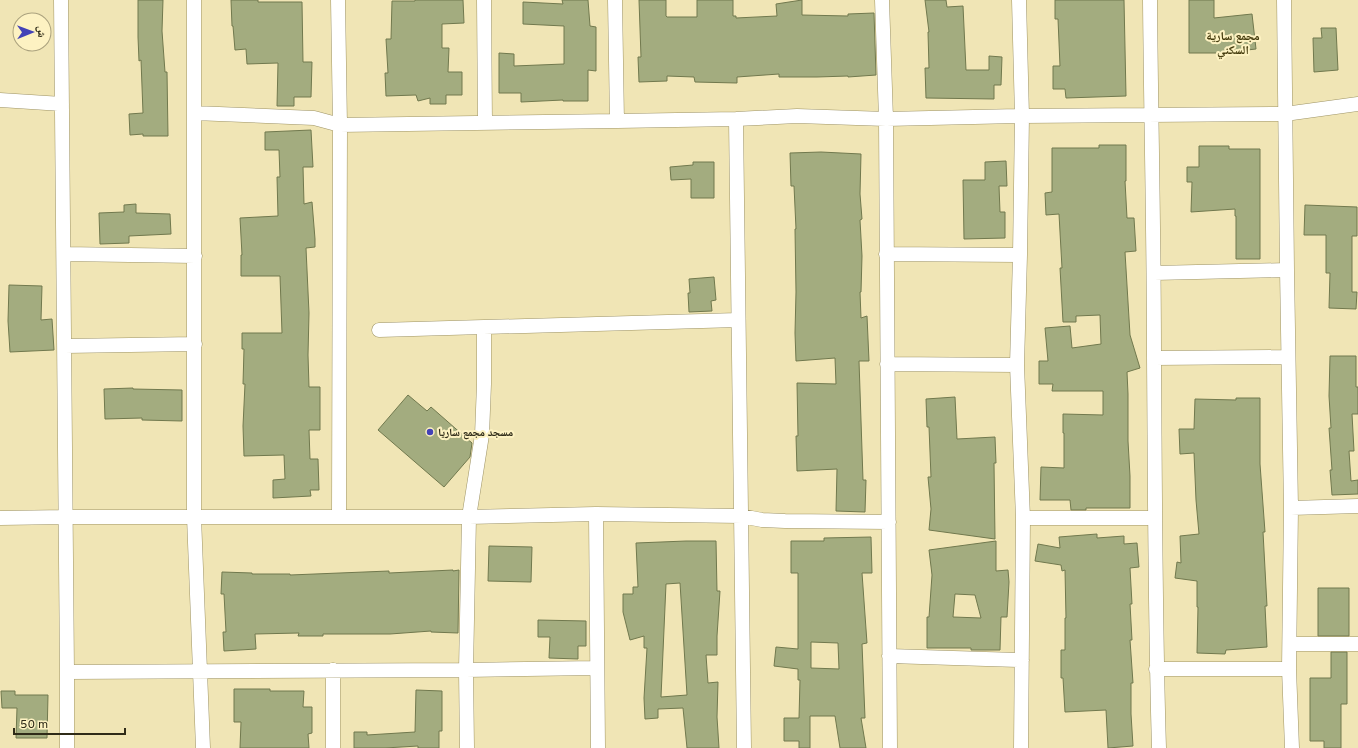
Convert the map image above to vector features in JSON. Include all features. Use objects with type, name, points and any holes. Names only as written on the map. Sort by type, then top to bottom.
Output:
[{"type":"street","points":[[61,0],[68,672],[67,748]]},
{"type":"street","points":[[194,0],[194,517],[203,748]]},
{"type":"street","points":[[338,0],[340,124],[339,517]]},
{"type":"street","points":[[484,0],[485,123]]},
{"type":"street","points":[[615,0],[617,121]]},
{"type":"street","points":[[882,0],[886,119],[890,748]]},
{"type":"street","points":[[1019,0],[1022,116],[1017,365],[1023,518],[1021,748]]},
{"type":"street","points":[[1150,0],[1154,273],[1154,518],[1156,670],[1159,748]]},
{"type":"street","points":[[1284,0],[1291,508],[1289,669],[1292,748]]},
{"type":"street","points":[[0,100],[62,104]]},
{"type":"street","points":[[194,113],[314,118],[340,124],[485,123],[736,119],[797,116],[886,119],[1022,116],[1285,114],[1358,104]]},
{"type":"street","points":[[736,119],[744,748]]},
{"type":"street","points":[[64,254],[195,256]]},
{"type":"street","points":[[886,254],[1020,255]]},
{"type":"street","points":[[1154,273],[1287,270]]},
{"type":"street","points":[[379,330],[738,320]]},
{"type":"street","points":[[467,748],[466,670],[469,517],[482,435],[484,327]]},
{"type":"street","points":[[64,346],[195,344]]},
{"type":"street","points":[[1154,358],[1288,357]]},
{"type":"street","points":[[887,364],[1017,365]]},
{"type":"street","points":[[1291,508],[1358,506]]},
{"type":"street","points":[[0,518],[469,517],[596,514],[741,516],[777,521],[889,522]]},
{"type":"street","points":[[596,514],[598,748]]},
{"type":"street","points":[[1023,518],[1154,518]]},
{"type":"street","points":[[1290,644],[1358,644]]},
{"type":"street","points":[[889,656],[1022,660]]},
{"type":"street","points":[[68,672],[597,668]]},
{"type":"street","points":[[1156,670],[1289,669]]},
{"type":"street","points":[[333,670],[333,748]]},
{"type":"building","points":[[138,0],[163,0],[162,31],[165,72],[167,72],[168,136],[143,136],[143,134],[130,135],[129,114],[143,113],[141,60],[139,61]]},
{"type":"building","points":[[231,0],[258,0],[258,2],[302,2],[303,62],[312,62],[311,97],[294,97],[294,106],[277,106],[278,63],[247,64],[246,49],[235,50]]},
{"type":"building","points":[[463,0],[464,23],[442,24],[442,48],[449,48],[448,72],[462,72],[462,95],[446,95],[446,104],[430,104],[430,98],[418,101],[416,95],[386,96],[385,73],[388,73],[386,39],[391,39],[392,1]]},
{"type":"building","points":[[562,0],[588,0],[590,26],[596,27],[596,71],[588,70],[588,101],[563,100],[521,102],[521,93],[499,93],[499,53],[514,54],[514,66],[564,64],[564,26],[523,24],[523,2],[563,4]]},
{"type":"building","points":[[639,0],[666,0],[667,17],[697,17],[697,0],[733,0],[733,16],[736,16],[736,18],[777,16],[776,4],[802,0],[802,15],[848,16],[848,14],[874,13],[876,75],[848,77],[779,77],[779,74],[737,77],[737,83],[695,82],[694,77],[667,76],[667,81],[639,82],[638,57],[641,57]]},
{"type":"building","points":[[925,0],[946,0],[947,7],[963,6],[966,70],[989,70],[989,56],[1002,57],[1001,85],[994,85],[994,99],[926,98],[925,68],[929,68],[929,32]]},
{"type":"building","points":[[1055,0],[1124,0],[1126,96],[1066,98],[1065,89],[1053,89],[1053,66],[1060,66],[1058,19],[1055,19]]},
{"type":"building","points":[[1189,0],[1214,0],[1214,18],[1252,14],[1256,49],[1221,53],[1189,53]]},
{"type":"building","points":[[1321,28],[1336,28],[1338,70],[1314,72],[1313,38],[1322,38]]},
{"type":"building","points":[[311,130],[313,167],[303,167],[304,204],[312,202],[315,239],[315,247],[306,248],[309,313],[309,387],[320,387],[320,430],[309,430],[310,459],[318,459],[319,490],[310,490],[311,496],[273,498],[273,480],[285,479],[284,455],[244,456],[243,426],[245,384],[243,384],[244,349],[242,349],[242,333],[282,333],[280,276],[241,276],[242,255],[240,218],[278,216],[277,177],[280,177],[279,150],[265,150],[265,132]]},
{"type":"building","points":[[1099,145],[1126,145],[1125,181],[1127,218],[1134,218],[1136,251],[1125,252],[1130,335],[1140,368],[1127,372],[1130,508],[1086,508],[1086,510],[1071,510],[1070,500],[1040,500],[1041,467],[1064,468],[1063,414],[1103,415],[1103,391],[1052,391],[1053,384],[1039,384],[1039,361],[1048,361],[1045,328],[1070,326],[1072,348],[1101,344],[1100,315],[1076,316],[1076,322],[1063,322],[1059,214],[1046,215],[1045,193],[1052,192],[1052,148],[1099,148]]},
{"type":"building","points":[[1199,146],[1229,146],[1229,149],[1260,149],[1260,259],[1236,259],[1235,209],[1191,212],[1192,182],[1187,182],[1187,167],[1199,167]]},
{"type":"building","points":[[821,152],[861,154],[861,318],[867,316],[869,361],[859,361],[863,480],[866,480],[865,512],[836,511],[837,469],[797,471],[797,383],[836,384],[835,358],[796,361],[796,229],[794,186],[791,186],[790,153]]},
{"type":"building","points":[[1006,161],[1007,186],[999,186],[1000,212],[1005,212],[1005,238],[964,239],[963,180],[985,180],[985,162]]},
{"type":"building","points":[[693,162],[714,162],[714,198],[691,198],[691,179],[671,180],[670,167],[693,165]]},
{"type":"building","points":[[136,204],[136,213],[170,214],[171,234],[129,236],[129,243],[100,244],[99,213],[124,212],[124,205]]},
{"type":"building","points":[[1305,205],[1357,207],[1357,236],[1352,236],[1352,292],[1357,292],[1356,309],[1329,308],[1330,273],[1326,273],[1326,235],[1304,235]]},
{"type":"building","points":[[714,277],[716,300],[711,301],[712,311],[689,312],[689,279]]},
{"type":"building","points":[[9,285],[42,286],[41,320],[52,319],[54,350],[10,352],[8,321]]},
{"type":"building","points":[[1330,356],[1356,356],[1358,414],[1352,414],[1354,451],[1349,451],[1351,481],[1358,480],[1358,494],[1332,495],[1329,428],[1331,428],[1329,396]]},
{"type":"building","points":[[133,388],[182,390],[182,421],[142,420],[142,418],[105,419],[104,389]]},
{"type":"building","points":[[408,395],[427,411],[431,407],[472,443],[470,457],[444,487],[378,430]]},
{"type":"building","points":[[955,397],[957,439],[995,437],[995,539],[929,530],[931,509],[928,477],[931,477],[929,427],[927,427],[926,399]]},
{"type":"building","points":[[1236,398],[1260,398],[1260,464],[1265,532],[1263,532],[1267,606],[1265,606],[1267,647],[1226,650],[1225,654],[1197,653],[1197,581],[1175,578],[1177,562],[1181,563],[1180,536],[1199,534],[1194,453],[1180,454],[1179,429],[1194,429],[1195,399],[1236,400]]},
{"type":"building","points":[[1097,534],[1097,538],[1124,536],[1124,544],[1137,543],[1139,567],[1130,568],[1132,640],[1130,640],[1133,683],[1131,683],[1131,714],[1133,746],[1108,748],[1106,710],[1065,712],[1063,678],[1061,678],[1061,650],[1065,650],[1065,570],[1062,571],[1061,565],[1035,561],[1038,544],[1060,548],[1059,537]]},
{"type":"building","points":[[871,537],[872,573],[862,573],[867,643],[862,644],[865,718],[861,718],[866,748],[840,748],[835,716],[810,716],[810,748],[799,748],[799,741],[784,741],[784,718],[799,718],[800,680],[798,680],[798,669],[774,666],[776,647],[798,649],[798,573],[791,573],[791,541],[824,541],[824,538]],"holes":[[[811,642],[838,643],[839,669],[811,668]]]},
{"type":"building","points":[[716,541],[717,591],[720,591],[717,655],[706,655],[708,683],[718,682],[717,717],[719,748],[687,748],[683,708],[658,709],[658,718],[645,719],[644,698],[647,648],[644,648],[644,636],[630,640],[623,612],[623,594],[633,594],[633,587],[638,587],[636,543]],"holes":[[[680,583],[687,695],[661,697],[666,584]]]},
{"type":"building","points":[[996,541],[996,571],[1008,570],[1009,582],[1007,617],[1001,617],[1000,650],[971,650],[971,648],[927,648],[927,617],[929,617],[932,575],[929,550]],"holes":[[[955,594],[975,595],[981,618],[953,617]]]},
{"type":"building","points":[[489,546],[532,547],[531,582],[488,581]]},
{"type":"building","points":[[459,570],[458,633],[431,631],[390,634],[323,634],[323,636],[298,636],[299,633],[255,634],[256,649],[224,651],[223,632],[226,632],[224,594],[221,594],[222,572],[290,575]]},
{"type":"building","points":[[1318,588],[1349,588],[1349,636],[1318,636]]},
{"type":"building","points":[[538,620],[586,621],[586,646],[578,646],[578,659],[549,658],[550,637],[538,637]]},
{"type":"building","points":[[1331,652],[1347,652],[1347,704],[1341,704],[1341,748],[1324,748],[1324,741],[1310,741],[1310,678],[1331,678]]},
{"type":"building","points":[[234,689],[304,691],[303,707],[312,707],[312,733],[308,734],[309,748],[240,748],[241,722],[234,722]]},
{"type":"building","points":[[416,690],[442,691],[442,731],[439,731],[439,748],[418,748],[418,746],[354,748],[354,732],[367,732],[367,735],[415,732]]},
{"type":"building","points":[[1,691],[15,691],[15,695],[48,695],[47,738],[16,738],[17,708],[2,708]]},
{"type":"place","name":"مسجد مجمع ساريا","points":[[430,432]]},
{"type":"district","name":"مجمع سارية السكني","points":[[1233,43]]}]
